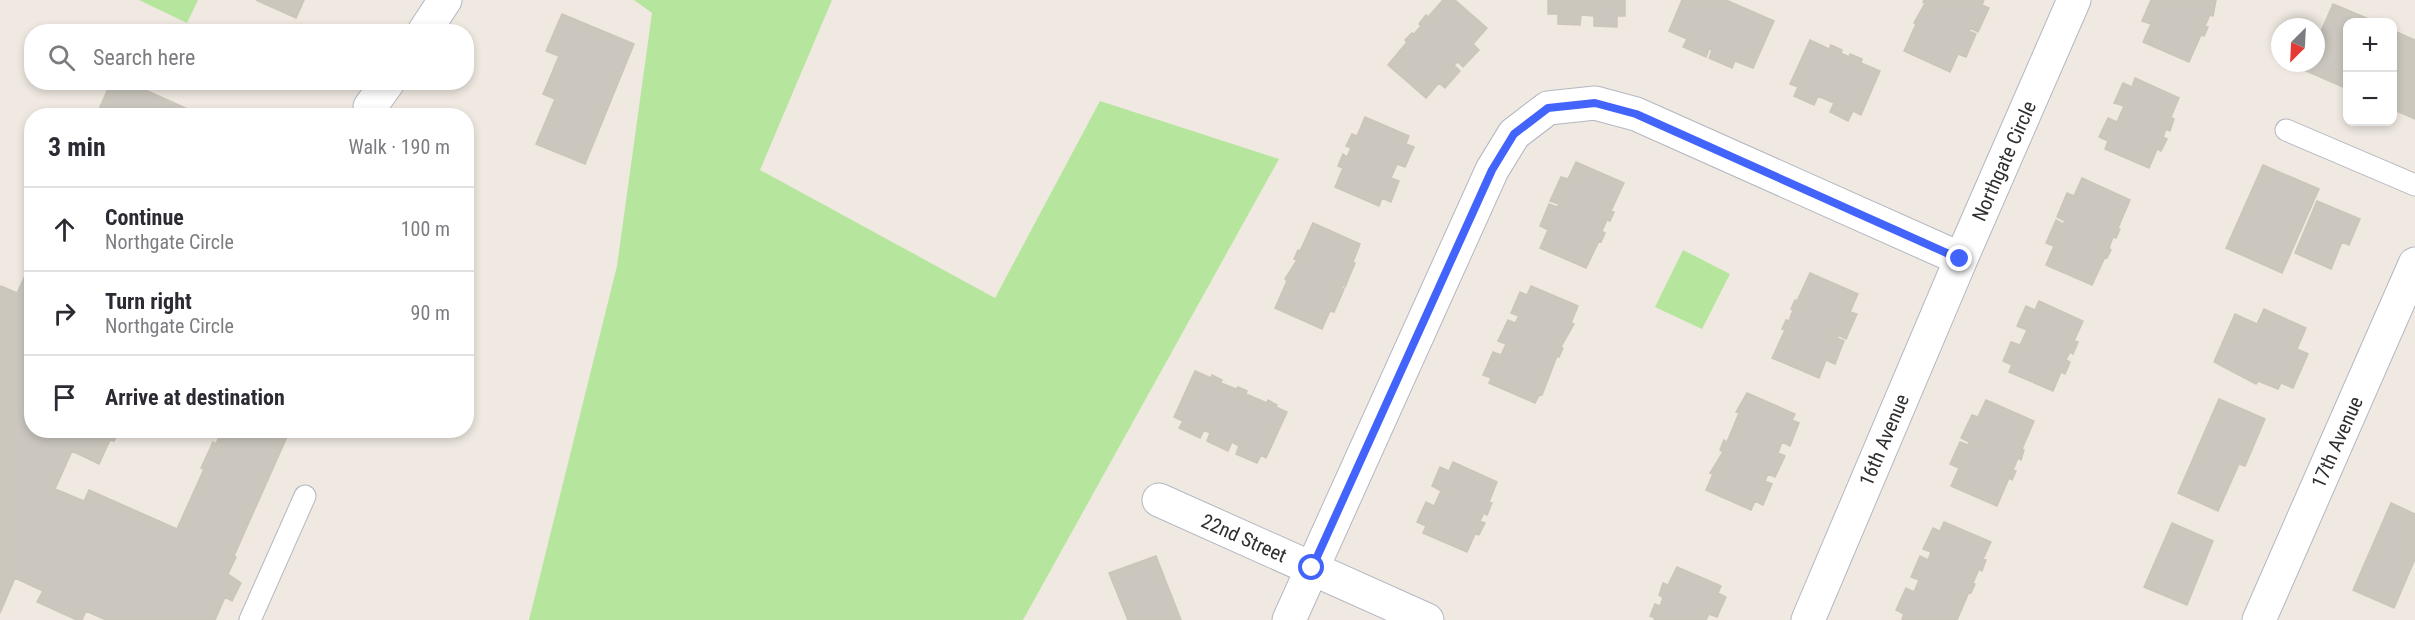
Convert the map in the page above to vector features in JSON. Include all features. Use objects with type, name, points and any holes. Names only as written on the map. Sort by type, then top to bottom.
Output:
[{"type":"street","points":[[429,24],[445,0]]},
{"type":"street","name":"Northgate Circle","points":[[1960,259],[2074,0]]},
{"type":"street","points":[[1289,620],[1492,170],[1514,134],[1548,108],[1595,103],[1636,114],[1960,259]]},
{"type":"street","name":"16th Avenue","points":[[1808,620],[1960,259]]},
{"type":"street","name":"17th Avenue","points":[[2259,620],[2415,264]]},
{"type":"street","name":"22nd Street","points":[[1159,500],[1427,620]]},
{"type":"lane","points":[[2286,129],[2415,185]]},
{"type":"lane","points":[[250,620],[305,496]]},
{"type":"green space","points":[[139,0],[198,0],[187,23]]},
{"type":"green space","points":[[634,0],[832,0],[760,170],[995,298],[1100,101],[1279,159],[1023,620],[529,620],[617,266],[652,13]]},
{"type":"green space","points":[[1683,250],[1730,274],[1702,329],[1655,307]]},
{"type":"building","points":[[256,0],[304,0],[296,18]]},
{"type":"building","points":[[1443,0],[1455,0],[1487,28],[1473,44],[1479,50],[1463,67],[1458,62],[1454,65],[1460,71],[1445,88],[1439,83],[1426,98],[1388,65],[1407,42],[1405,40],[1421,26],[1419,24],[1426,15],[1428,17]]},
{"type":"building","points":[[1548,0],[1625,0],[1625,16],[1617,16],[1617,27],[1594,26],[1594,16],[1581,15],[1580,25],[1558,24],[1558,14],[1548,14]]},
{"type":"building","points":[[1682,0],[1726,0],[1774,21],[1753,68],[1735,61],[1732,68],[1709,58],[1712,50],[1709,49],[1706,57],[1683,47],[1687,39],[1669,31]]},
{"type":"building","points":[[1924,0],[1984,0],[1982,5],[1989,8],[1978,32],[1970,28],[1969,31],[1976,34],[1966,57],[1958,54],[1950,72],[1904,51],[1916,24],[1914,23],[1925,3]]},
{"type":"building","points":[[2151,0],[2216,0],[2213,16],[2210,15],[2204,36],[2201,35],[2189,62],[2143,42],[2151,24],[2142,21]]},
{"type":"building","points":[[2333,4],[2366,18],[2343,18],[2343,87],[2309,72],[2325,72],[2325,22]]},
{"type":"building","points":[[562,14],[634,44],[585,164],[536,144],[555,99],[543,94],[559,56],[546,51]]},
{"type":"building","points":[[2397,32],[2415,40],[2415,119],[2397,111]]},
{"type":"building","points":[[1810,40],[1829,49],[1831,45],[1842,50],[1841,53],[1862,59],[1861,63],[1880,71],[1861,115],[1853,111],[1848,121],[1830,112],[1834,103],[1818,96],[1814,105],[1794,96],[1798,87],[1790,84]]},
{"type":"building","points":[[2135,78],[2179,98],[2171,117],[2174,119],[2170,131],[2166,129],[2163,137],[2167,139],[2161,151],[2157,149],[2149,168],[2105,149],[2108,141],[2099,137],[2108,118],[2117,122],[2124,106],[2114,103],[2123,83],[2132,87]]},
{"type":"building","points":[[107,90],[145,90],[186,108],[100,108]]},
{"type":"building","points":[[1365,117],[1409,136],[1406,144],[1414,147],[1405,167],[1397,164],[1391,178],[1399,181],[1391,202],[1382,198],[1379,206],[1335,187],[1343,168],[1338,166],[1343,154],[1347,157],[1351,148],[1346,146],[1352,134],[1357,136]]},
{"type":"building","points":[[1576,162],[1624,183],[1611,211],[1614,212],[1610,221],[1607,220],[1602,231],[1605,233],[1601,242],[1599,241],[1586,268],[1540,248],[1548,230],[1540,226],[1549,204],[1557,207],[1559,204],[1550,201],[1561,177],[1568,179]]},
{"type":"building","points":[[2263,165],[2319,189],[2282,273],[2226,248]]},
{"type":"building","points":[[2082,178],[2130,200],[2116,238],[2113,237],[2109,248],[2111,250],[2107,258],[2105,257],[2092,285],[2046,265],[2054,246],[2046,243],[2056,220],[2063,224],[2065,221],[2057,217],[2067,193],[2074,196]]},
{"type":"building","points":[[2317,201],[2360,219],[2349,245],[2342,242],[2331,269],[2295,253]]},
{"type":"building","points":[[1313,223],[1360,244],[1345,287],[1342,285],[1341,287],[1344,289],[1334,312],[1330,311],[1322,329],[1275,308],[1287,281],[1285,279],[1297,260],[1294,259]]},
{"type":"building","points":[[1810,273],[1858,294],[1850,312],[1857,314],[1846,339],[1838,335],[1837,338],[1844,341],[1835,364],[1826,360],[1819,378],[1772,358],[1785,330],[1782,329],[1786,320],[1789,321],[1793,310],[1791,309]]},
{"type":"building","points":[[24,278],[24,438],[115,438],[114,441],[110,440],[99,464],[72,451],[55,489],[84,501],[89,490],[177,529],[204,469],[201,468],[213,442],[216,444],[219,438],[286,438],[228,574],[241,583],[232,601],[225,597],[215,620],[106,620],[86,611],[82,620],[77,620],[37,602],[43,591],[15,578],[0,613],[1,286],[17,293]]},
{"type":"building","points":[[1531,286],[1578,306],[1571,323],[1574,324],[1561,347],[1563,348],[1559,357],[1557,356],[1542,395],[1540,394],[1535,403],[1489,383],[1491,378],[1483,375],[1493,352],[1501,355],[1506,344],[1498,341],[1508,320],[1515,323],[1519,316],[1511,313],[1520,292],[1527,295]]},
{"type":"building","points":[[2039,301],[2083,321],[2074,341],[2078,342],[2073,354],[2070,352],[2066,360],[2070,362],[2065,374],[2061,372],[2053,391],[2009,372],[2012,365],[2003,361],[2011,342],[2020,345],[2027,330],[2017,326],[2026,306],[2035,310]]},
{"type":"building","points":[[2264,309],[2306,328],[2297,349],[2308,354],[2293,388],[2281,383],[2278,389],[2258,381],[2256,384],[2214,362],[2235,314],[2257,324]]},
{"type":"building","points":[[1195,371],[1211,378],[1212,375],[1222,380],[1221,383],[1236,389],[1238,387],[1247,391],[1246,394],[1267,403],[1268,400],[1287,412],[1266,458],[1261,455],[1257,463],[1236,454],[1239,446],[1232,442],[1228,451],[1207,441],[1210,433],[1204,430],[1200,438],[1179,428],[1183,421],[1174,417]]},
{"type":"building","points":[[1747,393],[1795,414],[1792,420],[1799,423],[1790,446],[1782,442],[1778,453],[1785,456],[1775,477],[1768,474],[1765,481],[1772,484],[1763,505],[1755,501],[1751,510],[1706,490],[1713,474],[1710,473],[1723,452],[1720,450],[1724,440],[1727,442],[1739,413],[1736,412]]},
{"type":"building","points":[[2219,399],[2265,419],[2245,466],[2239,464],[2218,511],[2178,493]]},
{"type":"building","points":[[1986,400],[2034,421],[2022,449],[2024,450],[2021,460],[2018,458],[2013,470],[2016,471],[2012,480],[2009,478],[1997,506],[1951,486],[1959,468],[1950,464],[1960,442],[1968,445],[1969,442],[1961,438],[1972,415],[1978,417]]},
{"type":"building","points":[[1453,462],[1497,482],[1489,502],[1492,503],[1487,515],[1484,513],[1480,521],[1485,523],[1479,535],[1475,534],[1467,552],[1423,533],[1426,526],[1417,522],[1426,502],[1434,506],[1441,491],[1432,486],[1440,467],[1449,471]]},
{"type":"building","points":[[2391,503],[2415,514],[2415,559],[2394,608],[2353,590]]},
{"type":"building","points":[[1944,522],[1991,542],[1983,559],[1986,560],[1982,571],[1979,569],[1973,583],[1975,584],[1957,620],[1904,620],[1902,619],[1904,614],[1896,610],[1906,588],[1914,592],[1919,580],[1911,577],[1920,556],[1928,560],[1931,552],[1923,549],[1933,528],[1940,531]]},
{"type":"building","points":[[2172,523],[2213,541],[2187,605],[2144,587]]},
{"type":"building","points":[[1156,556],[1181,620],[1128,620],[1109,573]]},
{"type":"building","points":[[1677,567],[1721,586],[1718,593],[1726,597],[1717,617],[1709,614],[1706,620],[1654,620],[1655,618],[1650,616],[1655,604],[1660,606],[1663,598],[1659,595],[1663,583],[1668,585]]},
{"type":"route","points":[[1312,568],[1492,170],[1514,134],[1548,108],[1595,103],[1636,114],[1960,259]]}]
